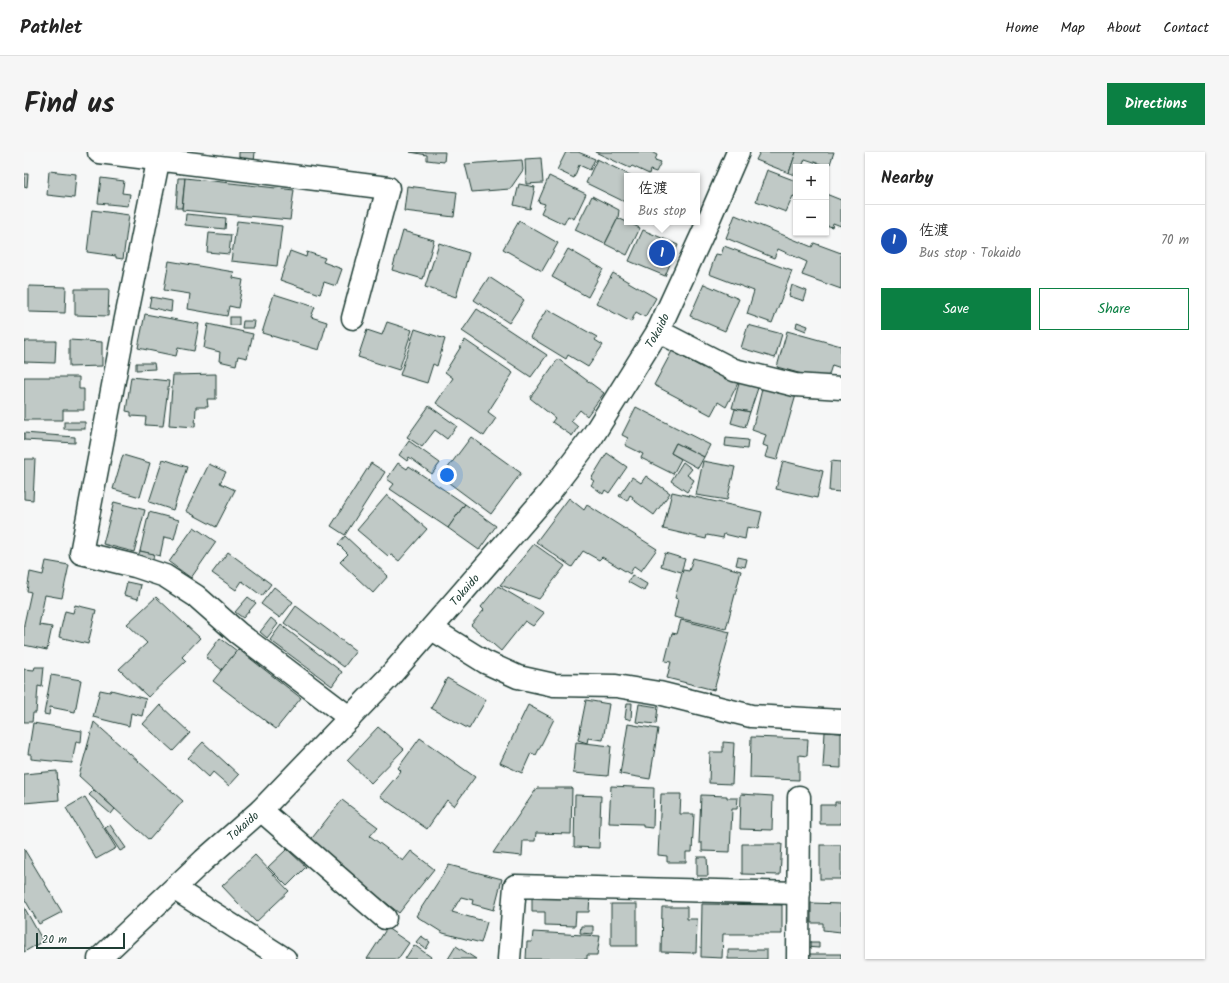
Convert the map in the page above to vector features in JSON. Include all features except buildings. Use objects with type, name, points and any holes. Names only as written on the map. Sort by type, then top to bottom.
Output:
[{"type":"street","points":[[99,152],[159,156],[388,188],[353,318]]},
{"type":"street","name":"Tokaido","points":[[99,959],[175,889],[204,860],[261,810],[350,718],[432,629],[550,493],[592,436],[658,331],[738,152]]},
{"type":"street","points":[[159,156],[81,553],[135,566],[165,576],[196,596],[238,633],[350,718]]},
{"type":"street","points":[[658,331],[734,370],[795,385],[841,388]]},
{"type":"street","points":[[432,629],[485,662],[518,677],[554,685],[616,686],[659,693],[751,716],[841,721]]},
{"type":"street","points":[[798,959],[799,797]]},
{"type":"street","points":[[261,810],[384,918]]},
{"type":"street","points":[[509,959],[515,886],[799,893]]},
{"type":"street","points":[[175,889],[285,959]]},
{"type":"place","name":"佐渡","points":[[662,253]]}]
